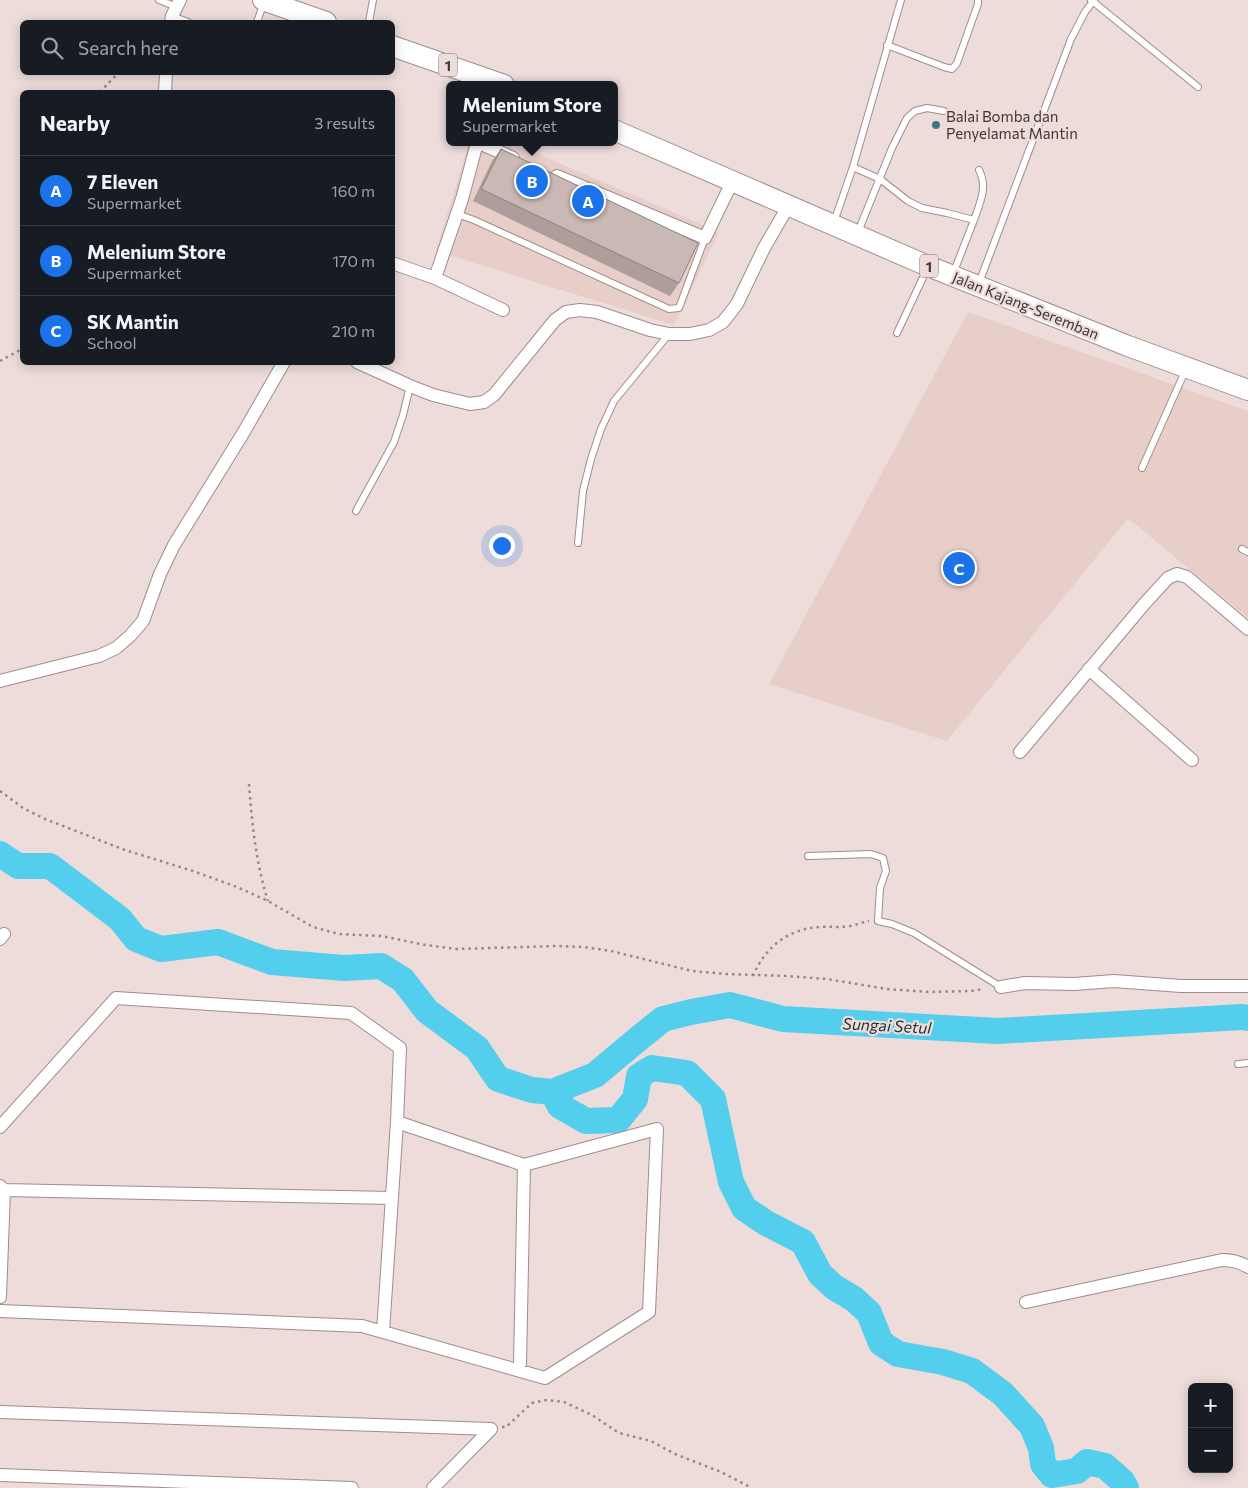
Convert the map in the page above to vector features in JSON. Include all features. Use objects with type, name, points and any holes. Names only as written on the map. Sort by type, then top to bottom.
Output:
[{"type":"main road","points":[[264,0],[317,20]]},
{"type":"main road","name":"1","points":[[395,47],[490,81]]},
{"type":"main road","name":"Jalan Kajang-Seremban","points":[[618,132],[952,276],[1128,346],[1248,390]]},
{"type":"street","points":[[165,90],[166,75]]},
{"type":"street","points":[[435,278],[457,214],[476,146]]},
{"type":"street","points":[[484,146],[523,162]]},
{"type":"street","points":[[541,170],[705,238],[733,180]]},
{"type":"street","points":[[364,365],[433,395],[470,404],[484,402],[494,395],[555,320],[566,312],[580,310],[597,312],[650,330],[669,334],[690,334],[709,330],[723,322],[737,304],[764,248],[789,205]]},
{"type":"street","points":[[395,264],[435,278],[502,310]]},
{"type":"street","points":[[0,681],[99,656],[116,648],[130,636],[143,621],[160,574],[174,545],[242,435],[282,365]]},
{"type":"street","points":[[1020,752],[1168,578],[1177,574],[1187,577],[1248,630]]},
{"type":"street","points":[[1089,670],[1192,760]]},
{"type":"street","points":[[1000,987],[1025,983],[1074,984],[1114,981],[1182,986],[1248,986]]},
{"type":"street","points":[[0,1127],[116,998],[351,1013],[400,1048],[398,1122],[383,1332]]},
{"type":"street","points":[[0,1311],[362,1326],[545,1378],[649,1312],[657,1129],[524,1164],[398,1122]]},
{"type":"street","points":[[520,1364],[524,1164]]},
{"type":"street","points":[[0,1297],[2,1188],[392,1198]]},
{"type":"street","points":[[1026,1302],[1222,1260],[1232,1260],[1248,1267]]},
{"type":"street","points":[[0,1412],[491,1429]]},
{"type":"street","points":[[433,1488],[491,1429]]},
{"type":"street","points":[[0,1475],[352,1488]]},
{"type":"lane","points":[[158,0],[186,20]]},
{"type":"lane","points":[[258,20],[264,0]]},
{"type":"lane","points":[[369,20],[373,0]]},
{"type":"lane","points":[[833,225],[853,167],[901,0]]},
{"type":"lane","points":[[887,45],[944,67],[952,68],[958,63],[978,0]]},
{"type":"lane","points":[[978,286],[1071,40],[1084,12],[1093,0],[1198,87]]},
{"type":"lane","points":[[857,236],[892,148],[907,118],[915,111],[927,108],[944,111]]},
{"type":"lane","points":[[853,167],[880,179],[908,201],[922,208],[974,220]]},
{"type":"lane","points":[[952,276],[983,192],[984,178],[980,170]]},
{"type":"lane","points":[[457,214],[669,309],[679,308],[705,238]]},
{"type":"lane","points":[[897,333],[928,266]]},
{"type":"lane","points":[[578,543],[583,491],[601,429],[614,402],[669,334]]},
{"type":"lane","points":[[1142,468],[1186,368]]},
{"type":"lane","points":[[356,511],[394,442],[404,415],[410,386]]},
{"type":"lane","points":[[808,856],[871,854],[883,858],[886,871],[880,888],[878,921],[892,924],[914,933],[1000,987]]},
{"type":"lane","points":[[1238,1064],[1248,1063]]},
{"type":"path","points":[[102,90],[116,75]]},
{"type":"path","points":[[0,362],[20,350]]},
{"type":"path","points":[[249,784],[254,843],[268,901]]},
{"type":"path","points":[[0,791],[23,808],[46,819],[125,850],[193,871],[268,901],[313,927],[339,934],[381,936],[457,949],[584,947],[611,951],[692,970],[753,976],[827,979],[887,989],[929,992],[971,991],[1000,987]]},
{"type":"path","points":[[753,976],[765,955],[779,939],[800,930],[818,927],[849,926],[878,921]]},
{"type":"path","points":[[491,1429],[506,1427],[532,1404],[547,1400],[564,1402],[592,1415],[619,1433],[651,1441],[675,1454],[721,1472],[752,1488]]},
{"type":"shaded area","points":[[468,146],[519,146],[719,232],[674,325],[436,251]]},
{"type":"shaded area","points":[[968,312],[1248,411],[1248,618],[1128,518],[947,741],[769,684]]},
{"type":"building","points":[[501,149],[698,243],[679,283],[481,189]]},
{"type":"waterway","name":"Sungai Setul","points":[[0,854],[18,866],[50,866],[120,919],[136,939],[161,949],[218,942],[272,962],[344,968],[381,966],[403,980],[427,1011],[477,1048],[498,1079],[532,1090],[552,1092],[595,1075],[663,1019],[730,1005],[783,1019],[998,1031],[1248,1018]]},
{"type":"waterway","points":[[552,1092],[560,1106],[586,1121],[618,1120],[635,1099],[639,1076],[652,1068],[687,1073],[713,1099],[731,1182],[744,1208],[766,1223],[803,1242],[820,1274],[834,1287],[854,1299],[869,1313],[881,1343],[898,1354],[943,1362],[972,1371],[1003,1394],[1032,1426],[1041,1448],[1043,1464],[1052,1475],[1077,1471],[1087,1462],[1105,1466],[1122,1481],[1126,1488]]},
{"type":"place","name":"Balai Bomba dan Penyelamat Mantin","points":[[936,125]]},
{"type":"place","name":"Melenium Store","points":[[532,181]]},
{"type":"place","name":"7 Eleven","points":[[588,201]]},
{"type":"place","name":"SK Mantin","points":[[959,568]]}]
